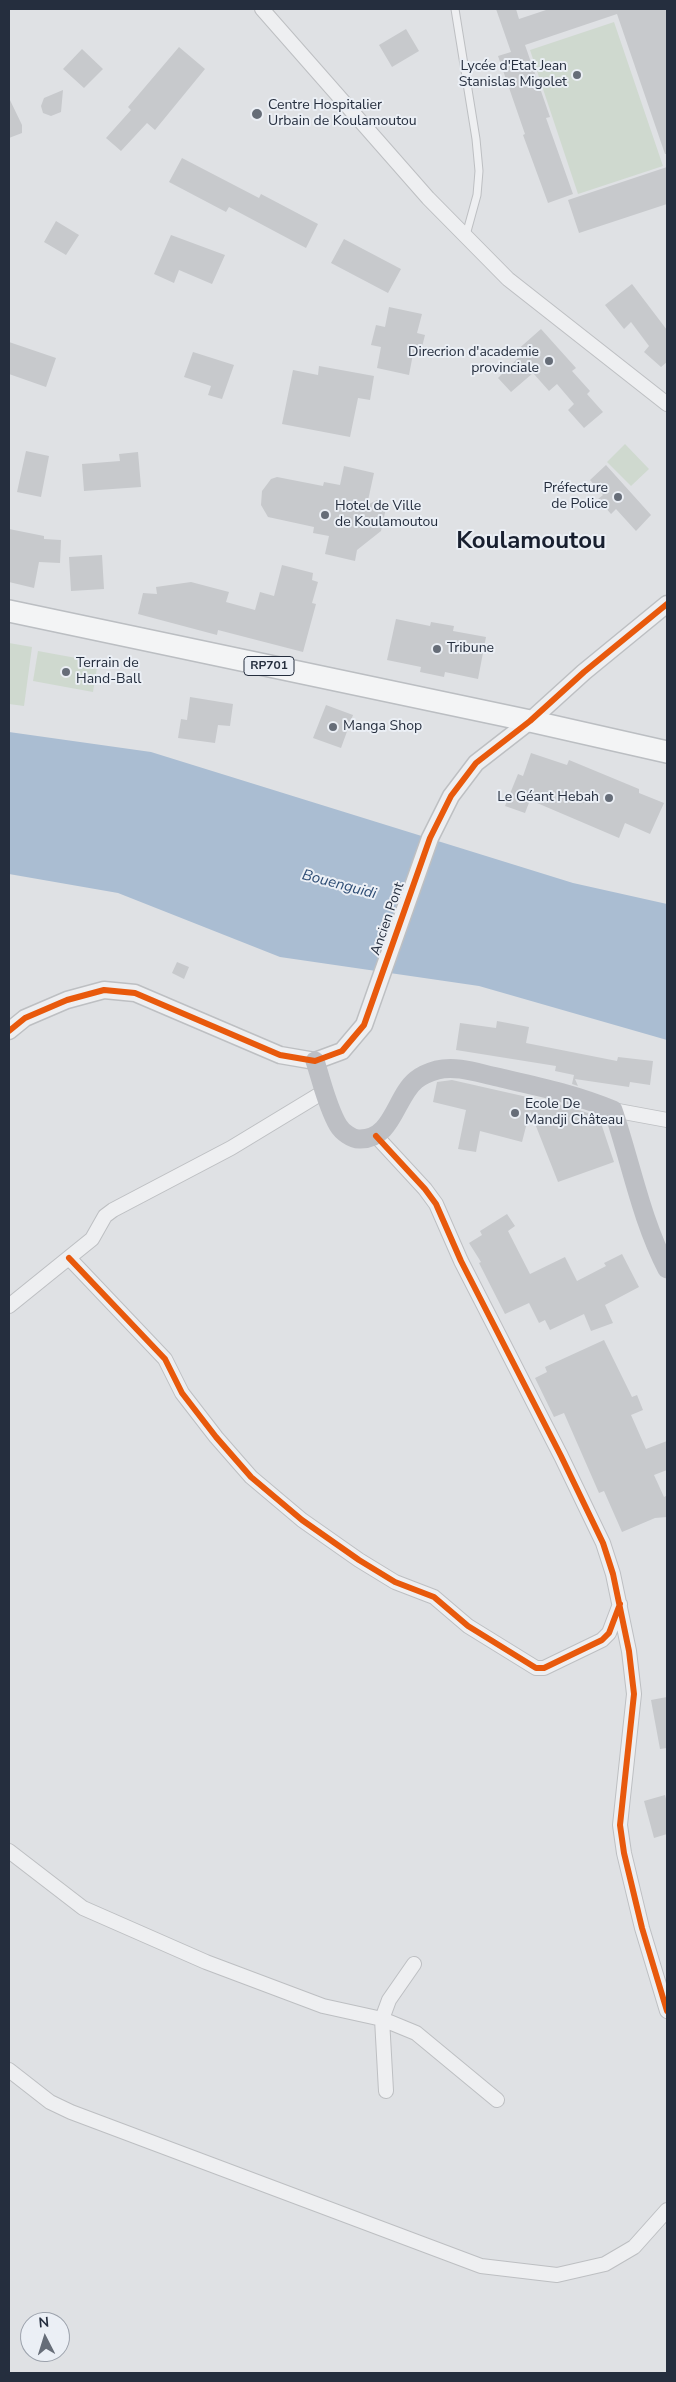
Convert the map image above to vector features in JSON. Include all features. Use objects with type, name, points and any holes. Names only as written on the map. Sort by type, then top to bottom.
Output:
[{"type":"main road","name":"RP701","points":[[9,611],[530,721],[667,752]]},
{"type":"main road","points":[[315,1061],[339,1126],[354,1139],[367,1139],[376,1136],[389,1123],[398,1103],[415,1080],[437,1070],[456,1068],[545,1088],[588,1100],[613,1110],[635,1187],[659,1254],[667,1269]]},
{"type":"street","points":[[262,9],[428,198],[508,279],[667,404]]},
{"type":"street","name":"Ancien Pont","points":[[315,1061],[342,1051],[364,1026],[430,838],[450,796],[476,763],[530,721],[584,672],[667,604]]},
{"type":"street","points":[[9,1031],[25,1018],[67,1000],[104,990],[135,993],[280,1055],[315,1061]]},
{"type":"street","points":[[9,1306],[92,1239],[105,1216],[113,1210],[231,1148],[325,1091]]},
{"type":"street","points":[[613,1110],[667,1120]]},
{"type":"street","points":[[376,1136],[425,1188],[436,1204],[462,1261],[603,1543],[621,1603],[634,1694],[620,1825],[624,1853],[642,1928],[667,2011]]},
{"type":"street","points":[[69,1258],[165,1359],[182,1393],[216,1437],[251,1477],[302,1520],[359,1560],[395,1582],[434,1597],[468,1626],[536,1668],[544,1668],[602,1640],[609,1633],[621,1603]]},
{"type":"street","points":[[9,1850],[83,1908],[206,1962],[314,2002],[382,2019],[416,2033],[497,2100]]},
{"type":"street","points":[[386,2091],[382,2019],[388,2000],[414,1964]]},
{"type":"street","points":[[9,2070],[50,2102],[72,2112],[481,2266],[557,2275],[606,2264],[634,2247],[667,2210]]},
{"type":"lane","points":[[455,9],[476,139],[479,171],[477,194],[466,235]]},
{"type":"shaded area","points":[[614,22],[663,166],[578,194],[530,50]]},
{"type":"shaded area","points":[[625,444],[649,469],[631,486],[607,462]]},
{"type":"shaded area","points":[[9,643],[32,647],[24,706],[9,704]]},
{"type":"shaded area","name":"Terrain de Hand-Ball","points":[[38,651],[98,662],[93,692],[33,681]]},
{"type":"water","name":"Bouenguidi","points":[[9,732],[151,752],[573,883],[667,904],[667,1040],[479,986],[280,957],[118,893],[9,874]]},
{"type":"building","points":[[496,9],[516,9],[519,19],[549,9],[667,9],[667,154],[665,154],[617,14],[525,45],[550,117],[546,118],[573,194],[548,203],[523,135],[525,134],[498,56],[511,52]]},
{"type":"building","points":[[406,29],[419,51],[392,67],[379,45]]},
{"type":"building","points":[[179,47],[205,69],[155,130],[147,123],[121,151],[106,138],[131,110],[128,107]]},
{"type":"building","points":[[82,49],[103,69],[84,88],[63,69]]},
{"type":"building","points":[[63,90],[61,112],[51,116],[43,113],[41,106],[44,98]]},
{"type":"building","points":[[9,98],[22,125],[22,133],[9,138]]},
{"type":"building","points":[[182,158],[259,198],[261,194],[318,224],[306,248],[229,207],[226,212],[169,182]]},
{"type":"building","points":[[667,167],[667,204],[579,233],[568,200]]},
{"type":"building","points":[[56,221],[79,235],[66,255],[44,242]]},
{"type":"building","points":[[171,235],[225,255],[212,284],[179,270],[174,283],[154,274]]},
{"type":"building","points":[[344,239],[401,269],[388,293],[331,263]]},
{"type":"building","points":[[632,284],[667,330],[667,362],[661,367],[644,352],[649,346],[631,322],[624,329],[605,305]]},
{"type":"building","points":[[389,307],[422,314],[417,333],[425,335],[420,355],[413,354],[409,375],[377,368],[381,347],[371,345],[376,325],[385,327]]},
{"type":"building","points":[[541,329],[576,368],[572,371],[590,391],[587,394],[603,412],[584,428],[568,410],[574,404],[557,384],[549,391],[533,373],[511,392],[498,378],[519,357],[515,352]]},
{"type":"building","points":[[9,342],[56,358],[46,387],[9,374]]},
{"type":"building","points":[[193,352],[234,365],[222,399],[208,395],[211,386],[184,377]]},
{"type":"building","points":[[319,366],[374,376],[370,400],[358,398],[350,437],[282,424],[293,370],[318,375]]},
{"type":"building","points":[[26,451],[49,456],[41,497],[17,492]]},
{"type":"building","points":[[138,452],[141,487],[84,491],[82,464],[120,461],[119,454]]},
{"type":"building","name":"Préfecture de Police","points":[[606,465],[651,515],[636,531],[616,509],[611,514],[598,499],[603,495],[590,480]]},
{"type":"building","name":"Hotel de Ville de Koulamoutou","points":[[344,466],[374,473],[367,505],[381,498],[386,508],[381,531],[357,550],[355,561],[325,554],[329,536],[313,533],[314,527],[268,517],[261,505],[262,491],[271,479],[277,477],[323,486],[324,482],[340,485]]},
{"type":"building","points":[[9,529],[44,536],[44,539],[61,540],[60,563],[39,562],[34,588],[9,582]]},
{"type":"building","points":[[102,555],[104,589],[71,591],[69,557]]},
{"type":"building","points":[[282,565],[313,573],[312,580],[318,582],[312,603],[316,604],[303,652],[218,630],[217,635],[138,614],[143,593],[157,594],[156,587],[191,582],[229,592],[226,602],[255,610],[260,592],[274,596]]},
{"type":"building","name":"Tribune","points":[[396,619],[430,626],[431,622],[454,626],[453,631],[486,637],[478,679],[445,672],[444,677],[420,672],[421,667],[387,660]]},
{"type":"building","points":[[190,697],[233,704],[230,726],[218,725],[215,743],[178,738],[181,719],[187,720]]},
{"type":"building","name":"Manga Shop","points":[[326,705],[353,715],[341,748],[313,738]]},
{"type":"building","name":"Le Géant Hebah","points":[[531,753],[567,765],[569,760],[639,789],[639,793],[664,803],[650,834],[625,823],[619,838],[530,800],[525,813],[505,806],[518,774],[523,776]]},
{"type":"building","points":[[177,962],[189,967],[184,979],[172,973]]},
{"type":"building","points":[[497,1021],[529,1027],[526,1043],[617,1061],[618,1057],[653,1061],[650,1085],[630,1082],[629,1087],[575,1079],[578,1086],[572,1084],[574,1075],[555,1071],[556,1066],[456,1050],[460,1023],[496,1028]]},
{"type":"building","points":[[452,1080],[567,1106],[588,1113],[591,1120],[599,1117],[614,1162],[558,1182],[530,1111],[522,1142],[480,1131],[476,1152],[458,1149],[466,1110],[433,1102],[437,1082]]},
{"type":"building","points":[[507,1214],[515,1226],[508,1231],[530,1274],[565,1257],[577,1281],[606,1266],[604,1263],[622,1254],[639,1287],[605,1305],[613,1323],[591,1331],[584,1314],[550,1330],[545,1320],[539,1323],[529,1303],[505,1314],[479,1263],[481,1262],[469,1243],[482,1235],[480,1231]]},
{"type":"building","points":[[604,1340],[632,1397],[637,1395],[643,1410],[631,1415],[646,1449],[667,1441],[667,1470],[654,1475],[664,1497],[666,1496],[667,1517],[655,1518],[622,1532],[604,1491],[599,1493],[564,1413],[554,1417],[535,1378],[547,1372],[545,1367]]},
{"type":"building","points":[[667,1697],[667,1748],[660,1749],[651,1700]]},
{"type":"building","points":[[665,1795],[667,1803],[667,1834],[654,1838],[644,1801]]},
{"type":"cycle path","points":[[9,1031],[25,1018],[67,1000],[104,990],[135,993],[280,1055],[315,1061],[342,1051],[364,1025],[430,838],[451,796],[476,763],[530,721],[584,672],[667,604]]},
{"type":"cycle path","points":[[376,1136],[425,1189],[436,1204],[461,1261],[561,1456],[603,1543],[613,1574],[629,1651],[634,1694],[620,1825],[624,1853],[642,1928],[667,2011]]},
{"type":"cycle path","points":[[69,1258],[165,1359],[182,1393],[216,1437],[251,1477],[302,1520],[359,1560],[395,1582],[434,1597],[468,1626],[536,1668],[544,1668],[602,1640],[609,1633],[620,1604]]},
{"type":"place","name":"Lycée d'Etat Jean Stanislas Migolet","points":[[577,75]]},
{"type":"place","name":"Centre Hospitalier Urbain de Koulamoutou","points":[[257,114]]},
{"type":"place","name":"Direcrion d'academie provinciale","points":[[549,361]]},
{"type":"place","name":"Préfecture de Police","points":[[618,497]]},
{"type":"place","name":"Hotel de Ville de Koulamoutou","points":[[325,515]]},
{"type":"place","name":"Tribune","points":[[437,649]]},
{"type":"place","name":"Terrain de Hand-Ball","points":[[66,672]]},
{"type":"place","name":"Manga Shop","points":[[333,727]]},
{"type":"place","name":"Le Géant Hebah","points":[[609,798]]},
{"type":"place","name":"Ecole De Mandji Château","points":[[515,1113]]},
{"type":"district","name":"Koulamoutou","points":[[531,542]]}]
